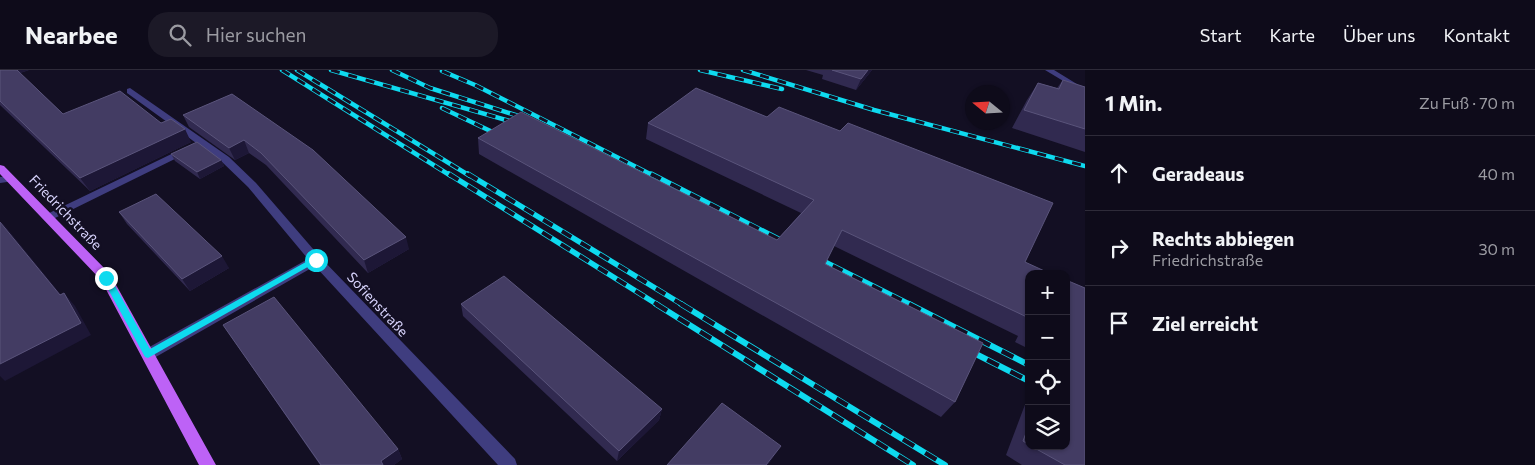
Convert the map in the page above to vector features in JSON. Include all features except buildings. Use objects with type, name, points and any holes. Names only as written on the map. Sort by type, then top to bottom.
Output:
[{"type":"main road","name":"Friedrichstraße","points":[[0,168],[6,179],[49,218],[106,278],[208,465]]},
{"type":"street","name":"Sofienstraße","points":[[130,91],[225,159],[252,185],[316,260],[509,465]]},
{"type":"street","points":[[148,354],[316,260]]},
{"type":"lane","points":[[1048,70],[1085,92]]},
{"type":"lane","points":[[49,218],[202,142]]},
{"type":"railway","points":[[282,70],[451,176]]},
{"type":"railway","points":[[297,70],[470,176]]},
{"type":"railway","points":[[331,70],[520,124]]},
{"type":"railway","points":[[392,70],[430,88],[528,119]]},
{"type":"railway","points":[[700,70],[782,89]]},
{"type":"railway","points":[[743,70],[874,110],[1085,166]]},
{"type":"railway","points":[[442,71],[475,85],[654,176]]},
{"type":"railway","points":[[442,108],[503,137]]},
{"type":"railway","points":[[449,174],[658,305]]},
{"type":"railway","points":[[468,174],[683,305]]},
{"type":"railway","points":[[651,174],[790,245]]},
{"type":"railway","points":[[813,256],[909,304]]},
{"type":"railway","points":[[656,304],[913,465]]},
{"type":"railway","points":[[681,304],[945,465]]},
{"type":"railway","points":[[909,304],[1025,363]]},
{"type":"railway","points":[[964,348],[1025,379]]},
{"type":"route","points":[[106,278],[148,354],[316,260]]}]
